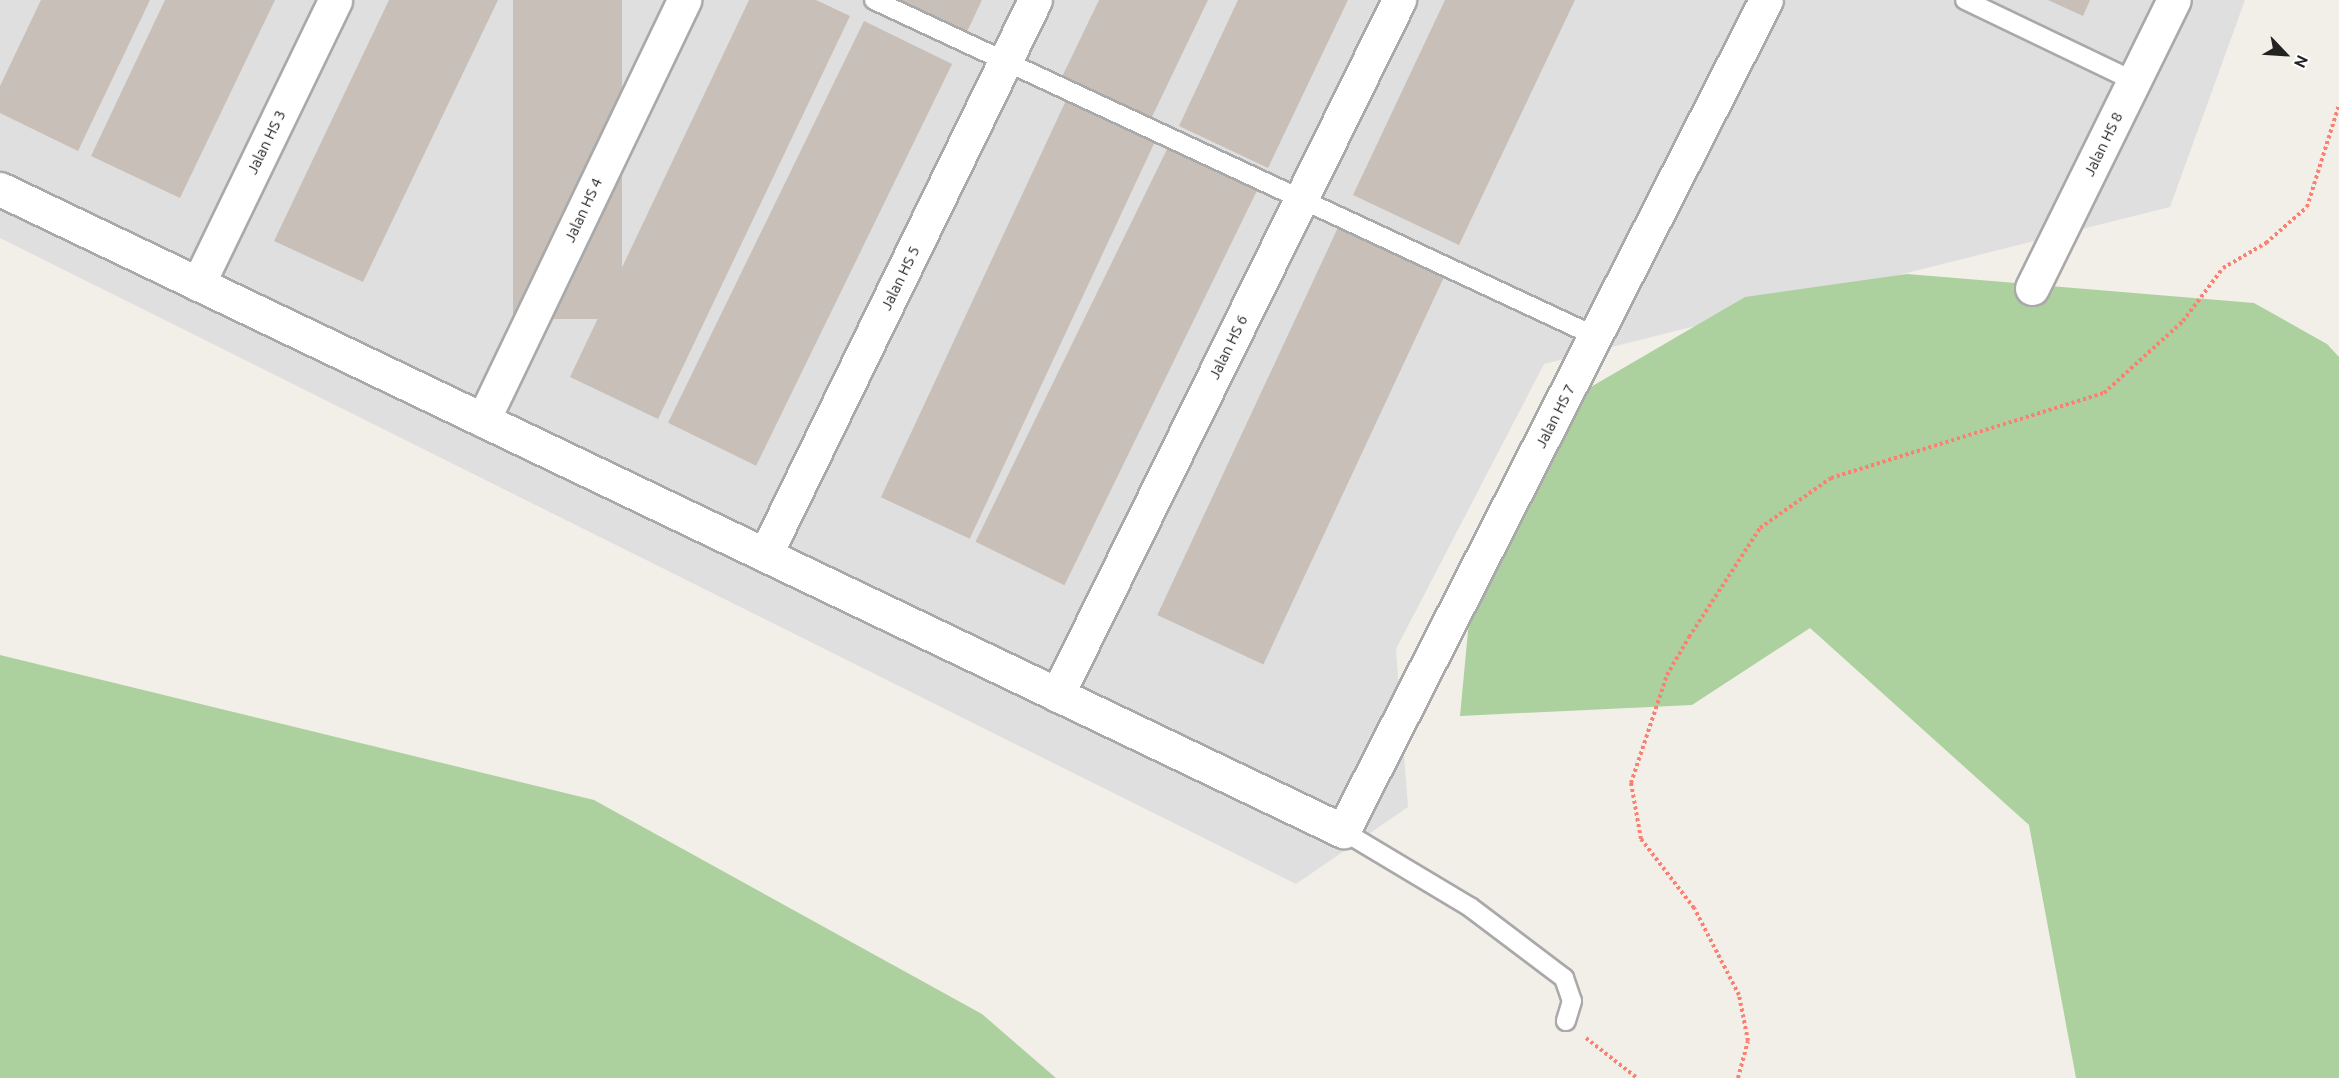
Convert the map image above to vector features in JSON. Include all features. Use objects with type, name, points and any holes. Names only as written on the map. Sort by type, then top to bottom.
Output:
[{"type":"street","name":"Jalan HS 3","points":[[198,284],[335,0]]},
{"type":"street","name":"Jalan HS 4","points":[[483,420],[684,0]]},
{"type":"street","name":"Jalan HS 5","points":[[765,555],[1035,0]]},
{"type":"street","name":"Jalan HS 6","points":[[1057,695],[1399,0]]},
{"type":"street","name":"Jalan HS 7","points":[[1343,831],[1766,0]]},
{"type":"street","name":"Jalan HS 8","points":[[2032,288],[2174,0]]},
{"type":"street","points":[[0,189],[1343,831]]},
{"type":"lane","points":[[874,0],[1595,336]]},
{"type":"lane","points":[[1965,0],[2134,81]]},
{"type":"lane","points":[[1343,831],[1470,907],[1564,978],[1572,1001],[1566,1021]]},
{"type":"path","points":[[1738,1078],[1748,1041],[1739,995],[1694,908],[1641,839],[1631,783],[1667,675],[1689,638],[1760,528],[1831,478],[2104,393],[2183,321],[2223,268],[2266,243],[2307,207],[2339,105]]},
{"type":"path","points":[[1566,1021],[1637,1078]]},
{"type":"shaded area","points":[[0,0],[2245,0],[2170,207],[1544,364],[1396,649],[1408,807],[1296,884],[0,238]]},
{"type":"green space","points":[[1907,274],[2254,303],[2327,344],[2339,357],[2339,1078],[2076,1078],[2029,825],[1810,628],[1692,705],[1460,716],[1472,589],[1565,402],[1745,297]]},
{"type":"green space","points":[[0,655],[594,800],[982,1014],[1056,1078],[0,1078]]},
{"type":"building","points":[[41,0],[150,0],[78,151],[0,113],[0,86]]},
{"type":"building","points":[[165,0],[275,0],[180,198],[91,156]]},
{"type":"building","points":[[389,0],[498,0],[363,282],[274,241]]},
{"type":"building","points":[[513,0],[622,0],[622,319],[513,319]]},
{"type":"building","points":[[749,0],[816,0],[850,16],[658,419],[570,377]]},
{"type":"building","points":[[891,0],[982,0],[965,36]]},
{"type":"building","points":[[1099,0],[1208,0],[1150,121],[1061,79]]},
{"type":"building","points":[[1238,0],[1348,0],[1268,168],[1179,126]]},
{"type":"building","points":[[1445,0],[1575,0],[1459,245],[1353,195]]},
{"type":"building","points":[[2048,0],[2090,0],[2083,16]]},
{"type":"building","points":[[864,21],[952,64],[756,466],[668,423]]},
{"type":"building","points":[[1069,94],[1158,135],[970,539],[881,497]]},
{"type":"building","points":[[1171,141],[1260,184],[1064,585],[975,542]]},
{"type":"building","points":[[1342,219],[1448,268],[1263,665],[1157,615]]}]
